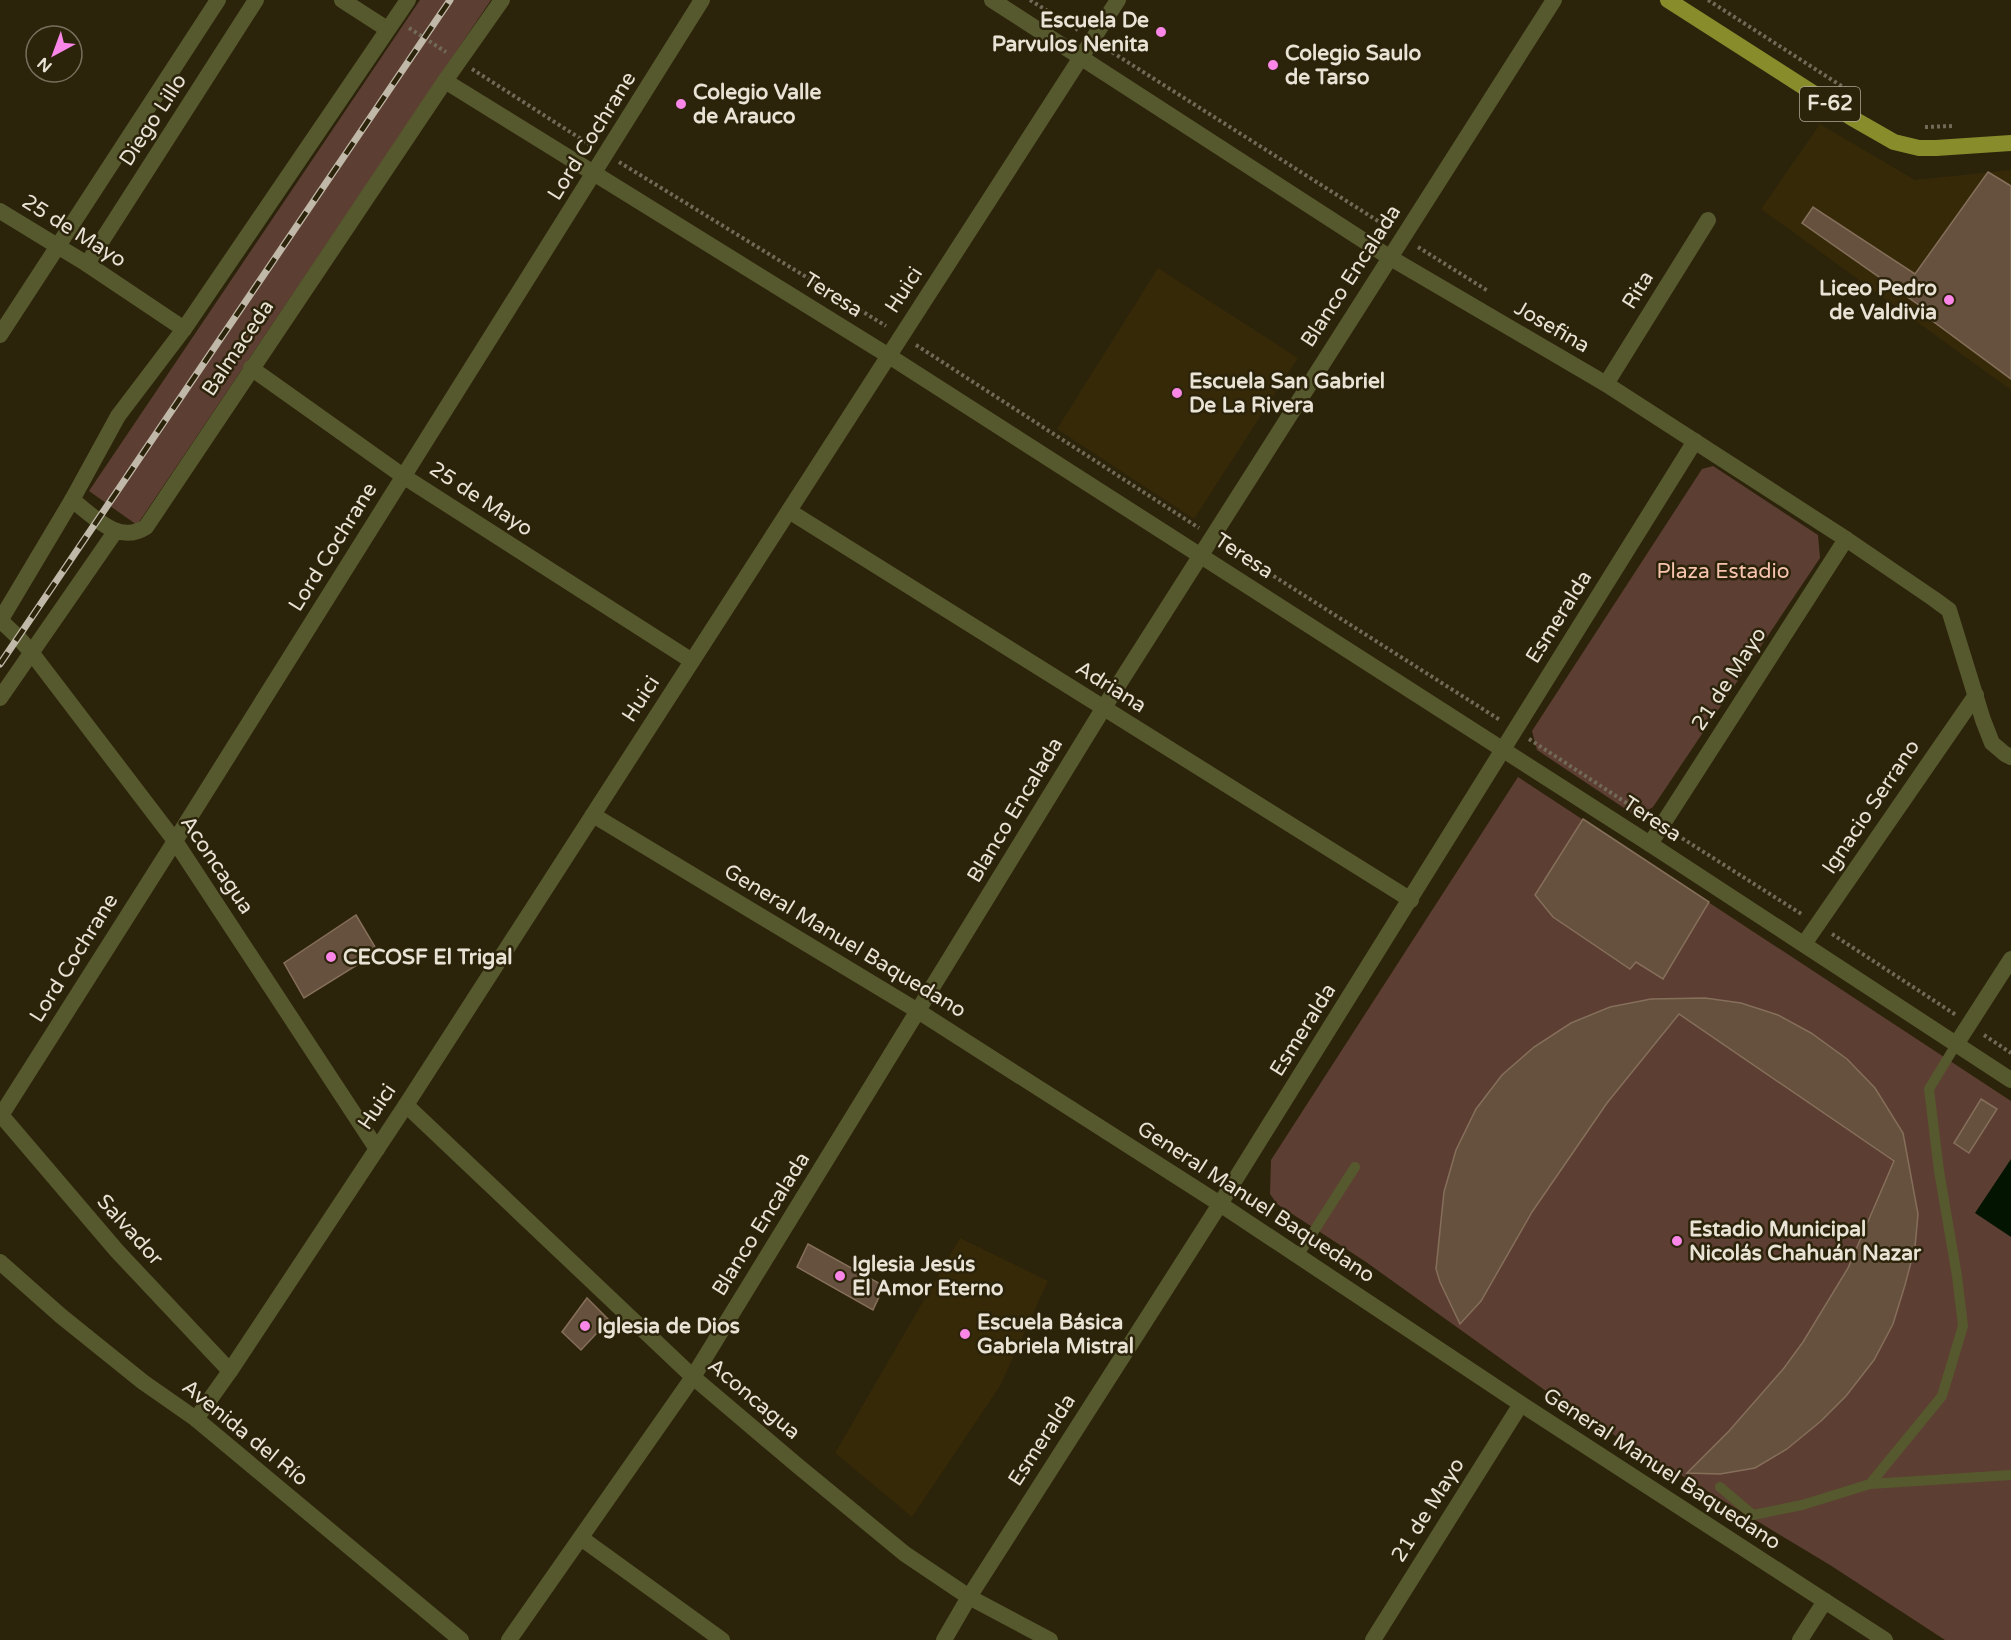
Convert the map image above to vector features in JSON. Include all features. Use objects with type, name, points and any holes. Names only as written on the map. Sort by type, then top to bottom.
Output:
[{"type":"main road","name":"F-62","points":[[1668,0],[1852,118],[1894,142],[1919,148],[2011,143]]},
{"type":"street","name":"Diego Lillo","points":[[0,335],[218,0]]},
{"type":"street","name":"Diego Lillo","points":[[87,264],[256,0]]},
{"type":"street","points":[[342,0],[391,24]]},
{"type":"street","points":[[0,620],[72,500],[118,416],[184,329],[408,0]]},
{"type":"street","name":"Balmaceda","points":[[115,532],[136,534],[146,527],[251,368],[502,0]]},
{"type":"street","name":"Lord Cochrane","points":[[1,1116],[607,155],[702,0]]},
{"type":"street","name":"Josefina","points":[[992,0],[1389,258],[1606,384],[1846,539],[1949,610],[1992,743],[2011,757]]},
{"type":"street","name":"Huici","points":[[196,1419],[406,1105],[1118,0]]},
{"type":"street","name":"Blanco Encalada","points":[[509,1640],[693,1377],[1103,709],[1554,0]]},
{"type":"street","name":"Teresa","points":[[445,81],[889,356],[1200,554],[2011,1080]]},
{"type":"street","name":"25 de Mayo","points":[[0,211],[87,264],[184,329]]},
{"type":"street","name":"Rita","points":[[1606,384],[1708,220]]},
{"type":"street","name":"25 de Mayo","points":[[251,368],[403,476],[692,661]]},
{"type":"street","name":"Esmeralda","points":[[944,1640],[969,1597],[1411,900],[1695,441]]},
{"type":"street","points":[[0,698],[115,532],[72,500]]},
{"type":"street","name":"Adriana","points":[[789,510],[1411,900]]},
{"type":"street","name":"21 de Mayo","points":[[1650,844],[1846,539]]},
{"type":"street","name":"Aconcagua","points":[[0,620],[31,652],[175,841],[377,1149]]},
{"type":"street","name":"Ignacio Serrano","points":[[1804,944],[1976,694]]},
{"type":"street","name":"General Manuel Baquedano","points":[[593,815],[918,1011],[1220,1204],[1521,1404],[1885,1640]]},
{"type":"street","points":[[1957,1043],[2011,959]]},
{"type":"street","name":"Aconcagua","points":[[406,1105],[693,1377],[905,1554],[969,1597],[1050,1640]]},
{"type":"street","name":"Salvador","points":[[1,1116],[117,1251],[230,1371]]},
{"type":"street","name":"Avenida del Río","points":[[0,1262],[70,1324],[143,1382],[196,1419],[461,1640]]},
{"type":"street","name":"21 de Mayo","points":[[1373,1640],[1521,1404]]},
{"type":"street","points":[[581,1538],[722,1640]]},
{"type":"street","points":[[1800,1640],[1825,1601]]},
{"type":"lane","points":[[1870,1484],[1942,1396],[1963,1326],[1929,1089],[1957,1043]]},
{"type":"lane","points":[[1298,1256],[1355,1167]]},
{"type":"lane","points":[[1720,1487],[1754,1515],[1802,1505],[1870,1484],[2011,1475]]},
{"type":"path","points":[[1708,0],[1857,97]]},
{"type":"path","points":[[391,24],[459,61],[607,155],[902,336],[1818,924],[2011,1053]]},
{"type":"path","points":[[1918,127],[1958,126]]},
{"type":"shaded area","name":"Liceo Pedro de Valdivia","points":[[1820,124],[1915,180],[2011,170],[2011,390],[1761,209]]},
{"type":"shaded area","name":"Escuela San Gabriel De La Rivera","points":[[1158,268],[1298,358],[1194,519],[1057,429]]},
{"type":"shaded area","points":[[2011,1159],[2011,1237],[1975,1213]]},
{"type":"shaded area","name":"Escuela Básica Gabriela Mistral","points":[[960,1238],[1048,1281],[1000,1386],[912,1517],[835,1453]]},
{"type":"green space","points":[[420,0],[491,0],[137,525],[89,491]]},
{"type":"green space","name":"Plaza Estadio","points":[[1713,466],[1818,535],[1820,558],[1653,807],[1645,812],[1633,814],[1537,750],[1532,731],[1702,469]]},
{"type":"green space","name":"Estadio Municipal Nicolás Chahuán Nazar","points":[[1518,777],[2011,1101],[2011,1640],[1945,1640],[1830,1565],[1571,1409],[1366,1262],[1277,1204],[1270,1194],[1271,1160]]},
{"type":"building","points":[[1988,172],[2011,186],[2011,379],[1930,319],[1933,315],[1802,223],[1813,207],[1915,274]]},
{"type":"building","points":[[1583,819],[1709,902],[1663,979],[1636,962],[1630,969],[1553,917],[1535,895]]},
{"type":"building","name":"CECOSF El Trigal","points":[[356,915],[378,952],[304,998],[284,963]]},
{"type":"building","points":[[1705,998],[1741,1003],[1778,1015],[1811,1033],[1847,1059],[1875,1088],[1903,1133],[1918,1214],[1915,1247],[1905,1285],[1893,1324],[1874,1360],[1846,1396],[1821,1421],[1787,1449],[1755,1468],[1720,1474],[1687,1473],[1729,1431],[1784,1368],[1803,1342],[1848,1268],[1894,1161],[1679,1014],[1607,1103],[1532,1212],[1481,1301],[1460,1324],[1436,1269],[1444,1192],[1456,1150],[1476,1109],[1502,1075],[1534,1047],[1571,1023],[1610,1007],[1651,999]]},
{"type":"building","points":[[1981,1099],[1997,1109],[1969,1153],[1954,1143]]},
{"type":"building","name":"Iglesia Jesús El Amor Eterno","points":[[808,1244],[884,1286],[873,1310],[797,1267]]},
{"type":"building","name":"Iglesia de Dios","points":[[587,1298],[609,1320],[581,1350],[562,1332]]},
{"type":"railway","points":[[0,664],[450,0]]},
{"type":"place","name":"Escuela De Parvulos Nenita","points":[[1161,32]]},
{"type":"place","name":"Colegio Saulo de Tarso","points":[[1273,65]]},
{"type":"place","name":"Colegio Valle de Arauco","points":[[681,104]]},
{"type":"place","name":"Liceo Pedro de Valdivia","points":[[1949,300]]},
{"type":"place","name":"Escuela San Gabriel De La Rivera","points":[[1177,393]]},
{"type":"place","name":"CECOSF El Trigal","points":[[331,957]]},
{"type":"place","name":"Estadio Municipal Nicolás Chahuán Nazar","points":[[1677,1241]]},
{"type":"place","name":"Iglesia Jesús El Amor Eterno","points":[[840,1276]]},
{"type":"place","name":"Iglesia de Dios","points":[[585,1326]]},
{"type":"place","name":"Escuela Básica Gabriela Mistral","points":[[965,1334]]}]
